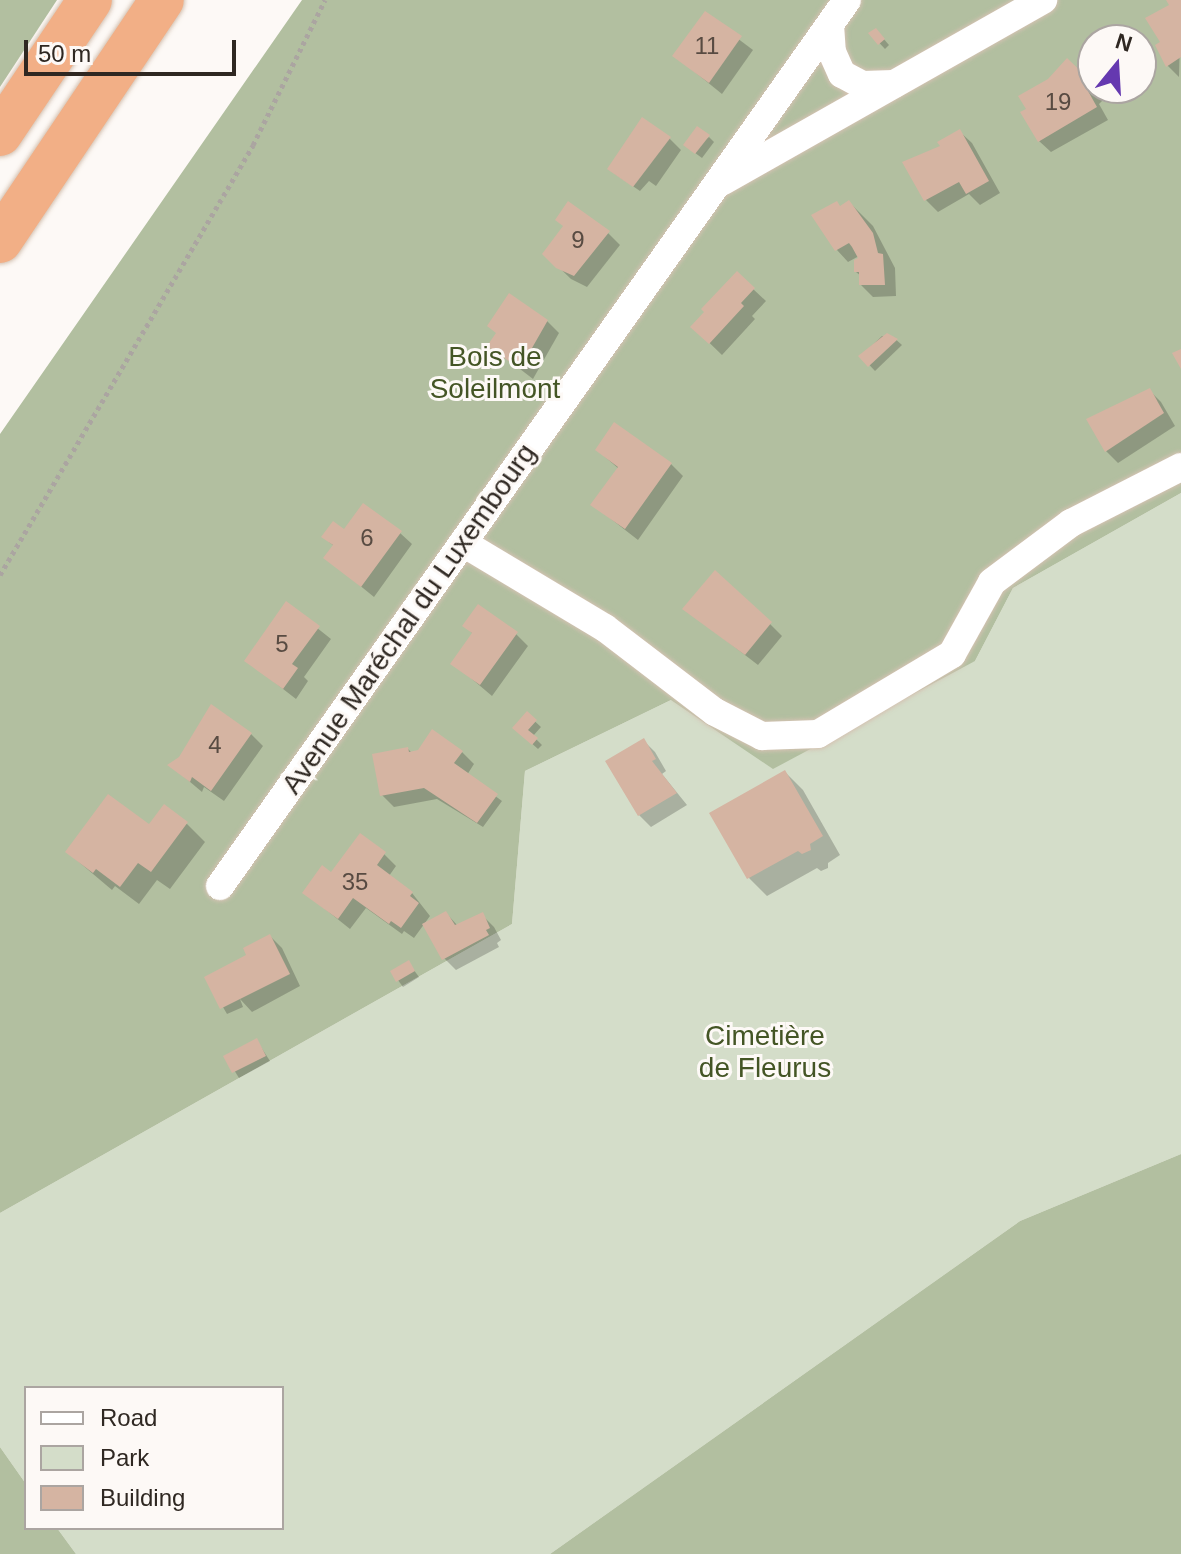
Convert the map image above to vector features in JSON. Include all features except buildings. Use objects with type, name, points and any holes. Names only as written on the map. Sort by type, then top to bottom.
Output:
[{"type":"highway","points":[[0,134],[90,0]]},
{"type":"highway","points":[[0,241],[162,0]]},
{"type":"street","name":"Avenue Maréchal du Luxembourg","points":[[220,886],[847,0]]},
{"type":"street","points":[[715,186],[1043,0]]},
{"type":"street","points":[[830,25],[832,52],[842,74],[863,85],[895,84]]},
{"type":"street","points":[[463,543],[605,628],[715,712],[762,736],[818,734],[952,654],[992,582],[1071,523],[1181,467]]},
{"type":"path","points":[[0,575],[253,145],[325,0]]},
{"type":"green space","points":[[0,0],[57,0],[0,87]]},
{"type":"green space","name":"Bois de Soleilmont","points":[[302,0],[1181,0],[1181,493],[1013,588],[975,661],[773,769],[671,700],[525,771],[512,924],[0,1213],[0,434]]},
{"type":"green space","name":"Cimetière de Fleurus","points":[[1181,493],[1181,1154],[1020,1221],[550,1554],[76,1554],[58,1530],[284,1530],[284,1386],[24,1386],[24,1481],[0,1447],[0,1213],[512,924],[525,771],[671,700],[975,661],[1013,588]]},
{"type":"green space","points":[[1181,1154],[1181,1554],[550,1554],[1020,1221]]},
{"type":"green space","points":[[0,1447],[24,1481],[24,1530],[58,1530],[76,1554],[0,1554]]}]
